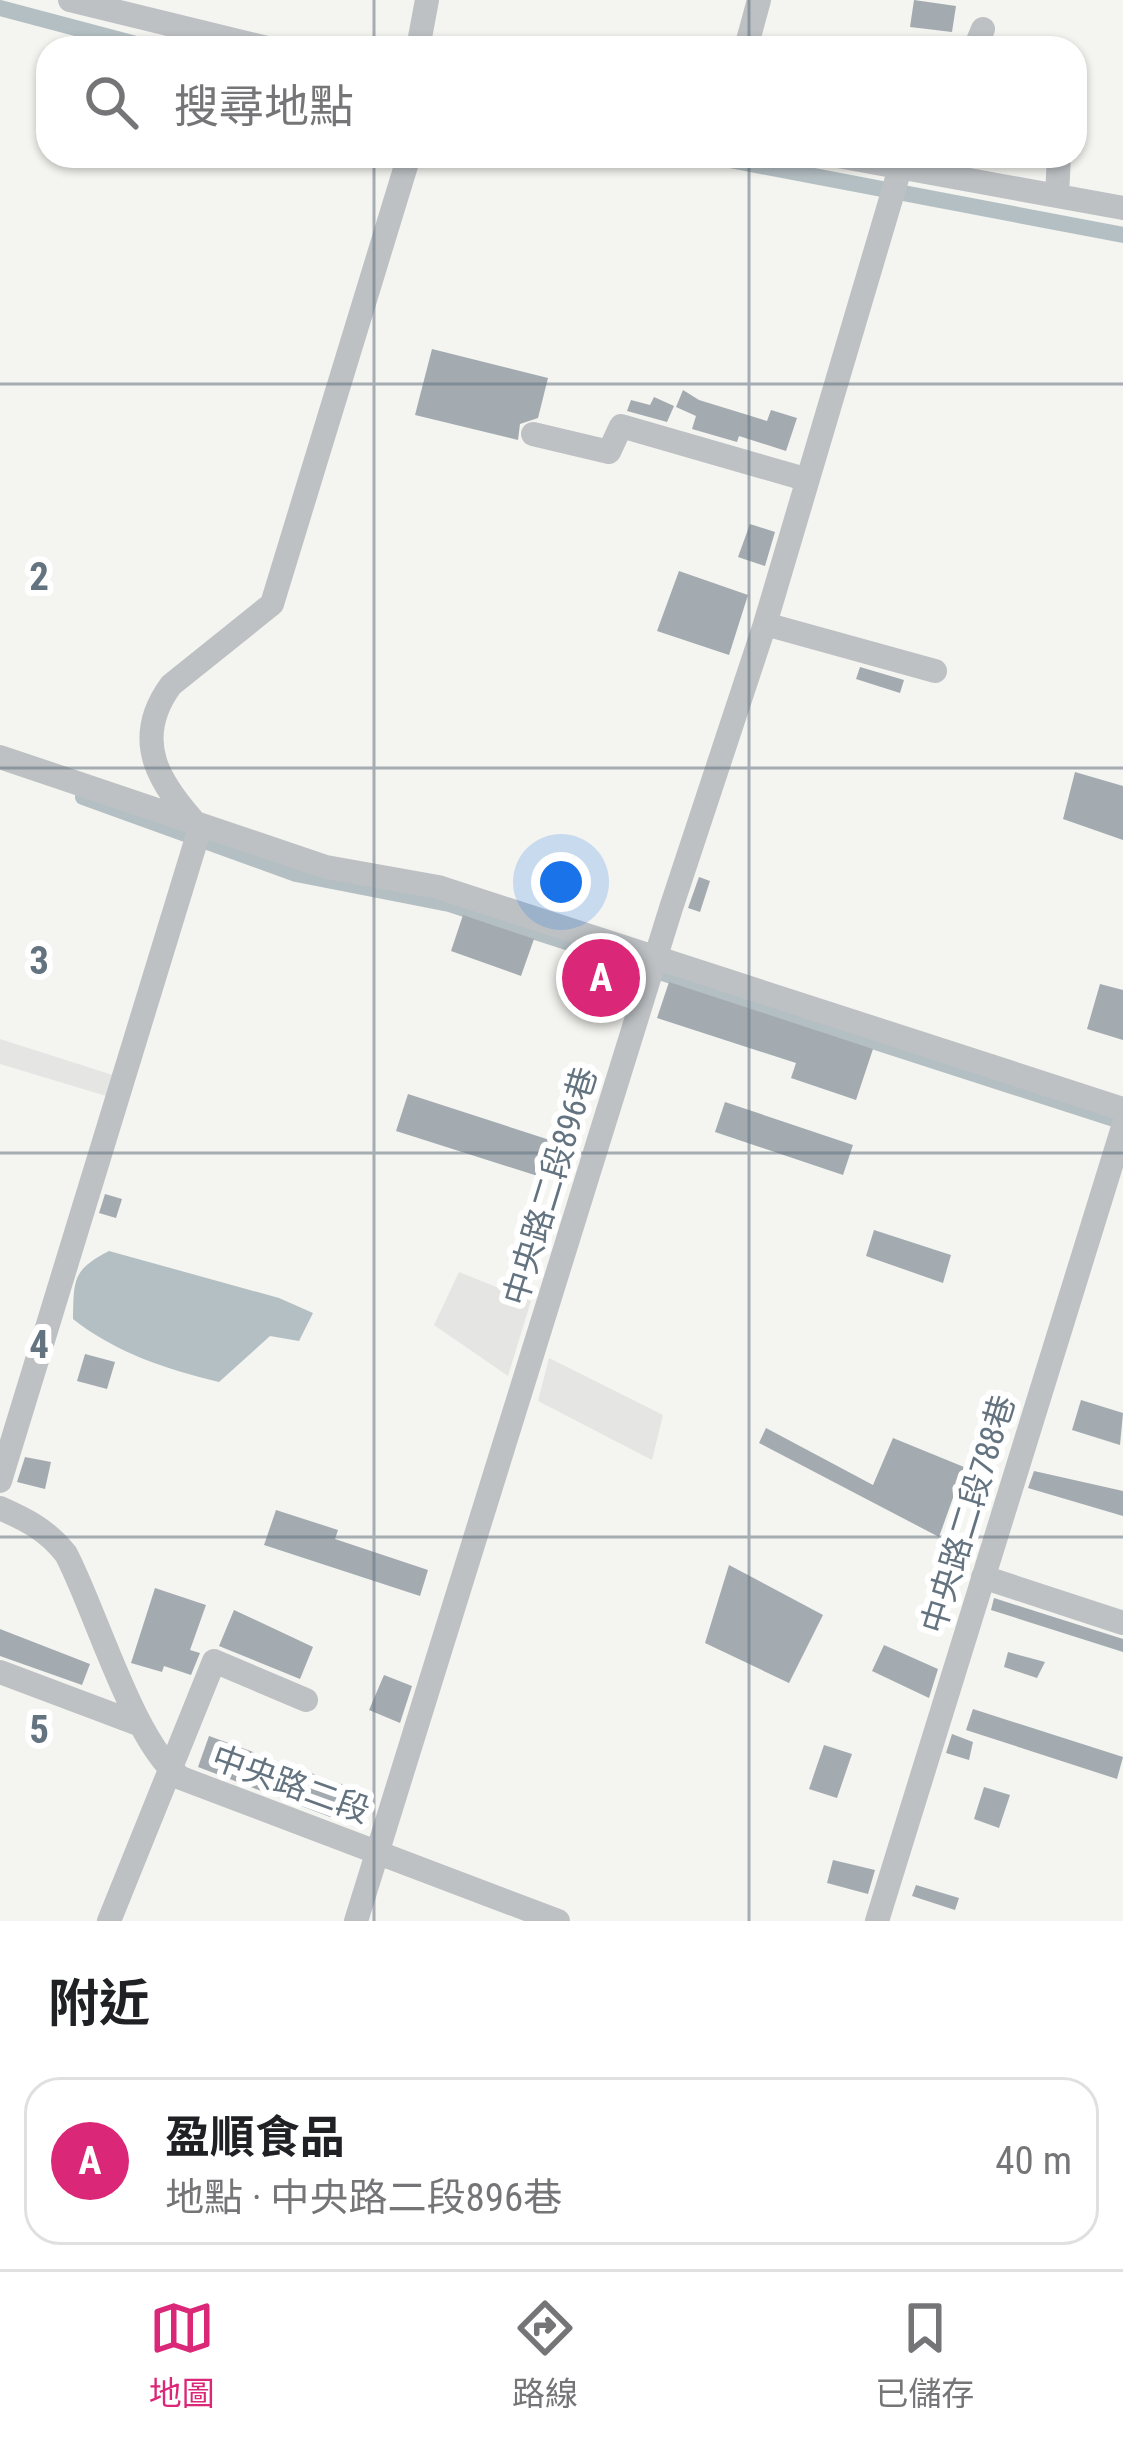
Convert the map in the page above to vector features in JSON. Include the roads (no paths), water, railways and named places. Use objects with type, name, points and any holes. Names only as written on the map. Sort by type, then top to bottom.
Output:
[{"type":"street","points":[[70,0],[218,36]]},
{"type":"street","points":[[420,36],[427,0]]},
{"type":"street","points":[[749,36],[759,0]]},
{"type":"street","points":[[200,828],[163,784],[152,746],[153,722],[171,685],[272,604],[405,168]]},
{"type":"street","name":"中央路二段896巷","points":[[356,1921],[656,957],[765,624],[900,168]]},
{"type":"street","points":[[917,168],[1123,208]]},
{"type":"street","points":[[1057,195],[1058,168]]},
{"type":"street","points":[[533,434],[608,452],[621,426],[806,479]]},
{"type":"street","points":[[765,624],[935,671]]},
{"type":"street","points":[[0,757],[326,868],[438,887],[1123,1109]]},
{"type":"street","points":[[0,1481],[200,828]]},
{"type":"street","name":"中央路二段788巷","points":[[877,1921],[1123,1126]]},
{"type":"street","name":"中央路二段","points":[[0,1508],[31,1521],[66,1554],[141,1725],[171,1771],[558,1921]]},
{"type":"street","points":[[983,1577],[1123,1623]]},
{"type":"street","points":[[109,1921],[214,1661],[306,1700]]},
{"type":"street","points":[[0,1672],[141,1725]]},
{"type":"waterway","points":[[0,8],[106,36]]},
{"type":"waterway","points":[[772,168],[1123,235]]},
{"type":"waterway","points":[[83,797],[296,874],[449,904],[1123,1122]]},
{"type":"place","name":"盈順食品","points":[[601,978]]}]
